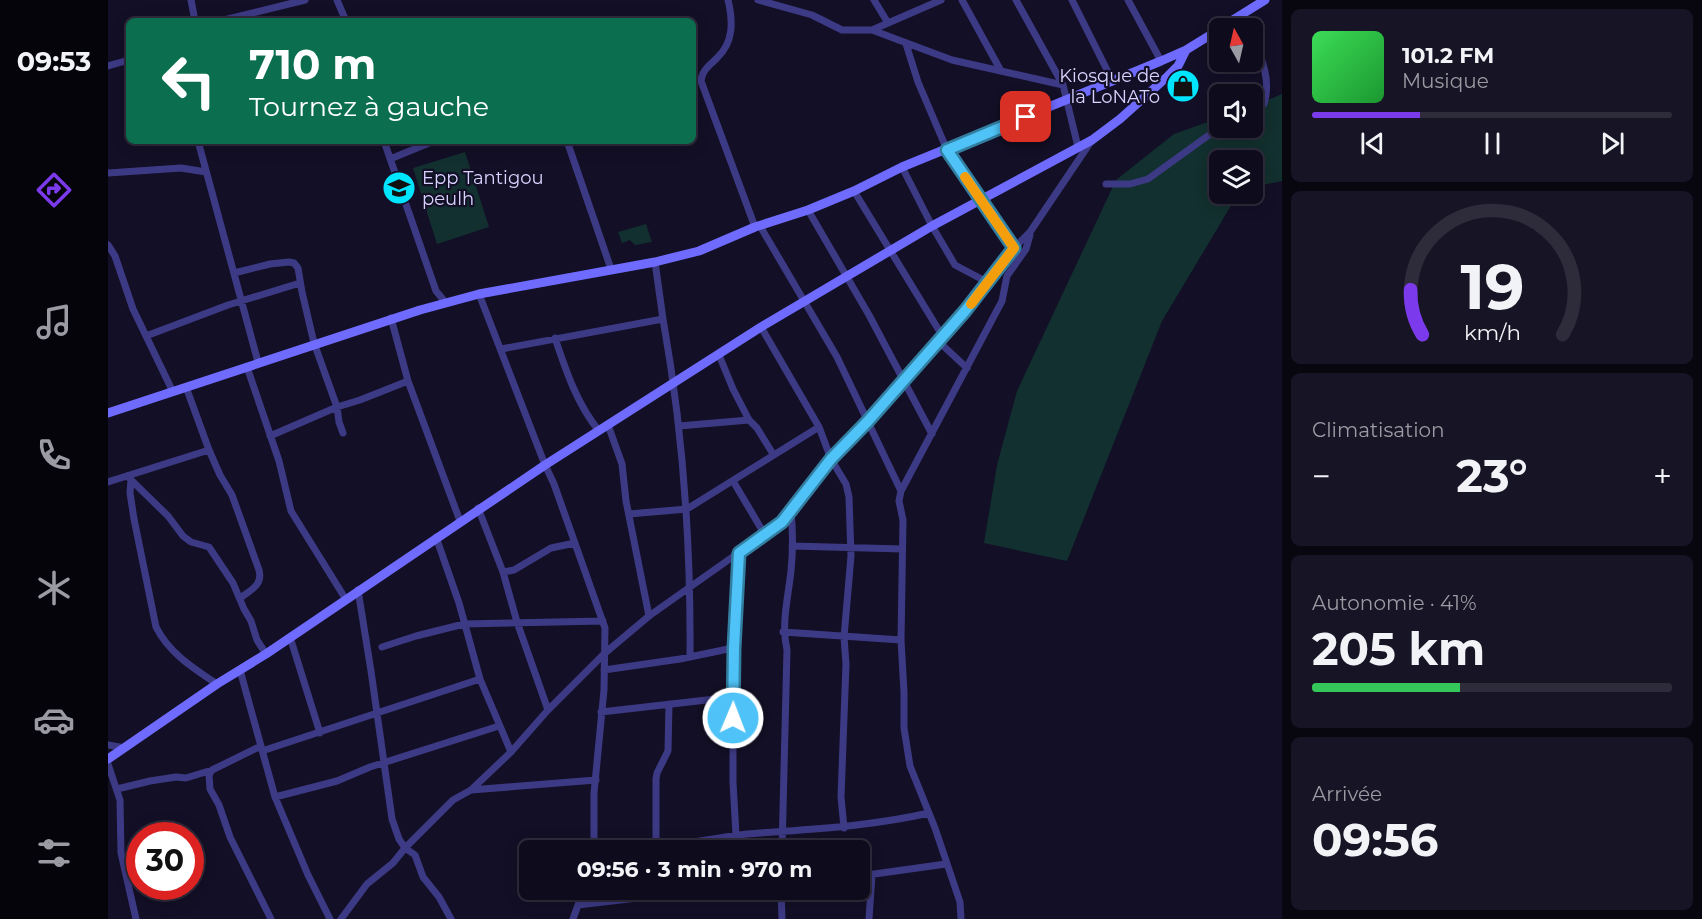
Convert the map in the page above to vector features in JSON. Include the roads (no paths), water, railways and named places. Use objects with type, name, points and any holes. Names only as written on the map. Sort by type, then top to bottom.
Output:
[{"type":"street","points":[[191,0],[194,18]]},
{"type":"street","points":[[232,18],[304,0]]},
{"type":"street","points":[[728,0],[732,21],[728,44],[702,73],[701,81],[757,227],[805,301],[868,421],[901,491]]},
{"type":"street","points":[[758,0],[812,15],[842,30],[872,30],[941,0]]},
{"type":"street","points":[[874,0],[888,24]]},
{"type":"street","points":[[962,0],[1001,71]]},
{"type":"street","points":[[1016,0],[1063,85],[1078,147]]},
{"type":"street","points":[[1072,0],[1112,80]]},
{"type":"street","points":[[1128,0],[1161,61]]},
{"type":"street","points":[[1236,18],[1265,0]]},
{"type":"street","points":[[340,1],[345,18]]},
{"type":"street","points":[[872,30],[952,60],[1063,85]]},
{"type":"street","points":[[108,413],[391,318],[479,294],[655,262],[699,251],[854,191],[903,167],[1161,61],[1186,50],[1209,36]]},
{"type":"street","points":[[906,44],[918,82],[947,150],[1014,248]]},
{"type":"street","points":[[136,919],[121,853],[121,815],[117,789],[108,762],[217,684],[266,654],[478,508],[761,327],[932,226],[1092,140],[1131,111],[1179,66],[1186,50]]},
{"type":"street","points":[[108,66],[126,61]]},
{"type":"street","points":[[1263,62],[1267,94],[1263,104]]},
{"type":"street","points":[[1106,184],[1130,184],[1149,179],[1209,135]]},
{"type":"street","points":[[341,919],[366,884],[393,862],[453,800],[471,790],[511,752],[548,710],[605,653],[649,616],[782,522],[831,459],[941,340],[1014,248],[1030,232],[1092,140]]},
{"type":"street","points":[[199,144],[217,219],[258,362]]},
{"type":"street","points":[[385,144],[436,291],[446,303]]},
{"type":"street","points":[[390,159],[427,144]]},
{"type":"street","points":[[568,144],[611,269]]},
{"type":"street","points":[[903,167],[932,226],[956,265],[987,282]]},
{"type":"street","points":[[108,173],[181,168],[206,172]]},
{"type":"street","points":[[854,191],[941,340],[967,368]]},
{"type":"street","points":[[808,210],[847,276],[932,434]]},
{"type":"street","points":[[961,919],[960,902],[910,766],[904,728],[901,640],[903,520],[899,501],[901,491],[1002,301],[1007,276],[1026,249],[1030,232]]},
{"type":"street","points":[[108,245],[115,256],[133,309],[173,392]]},
{"type":"street","points":[[234,273],[289,262],[294,263],[298,268],[314,343],[337,407],[343,434]]},
{"type":"street","points":[[655,262],[674,383],[687,509],[691,587],[690,657]]},
{"type":"street","points":[[146,336],[241,301],[300,283]]},
{"type":"street","points":[[479,294],[554,484],[603,621],[606,641],[596,780],[595,840]]},
{"type":"street","points":[[391,318],[408,381],[460,521]]},
{"type":"street","points":[[501,350],[555,338],[663,320]]},
{"type":"street","points":[[761,327],[819,427],[831,459],[846,484],[849,497],[850,580],[844,637],[846,674],[842,797],[844,828]]},
{"type":"street","points":[[555,338],[577,397],[587,416],[599,431]]},
{"type":"street","points":[[719,355],[749,420],[774,454]]},
{"type":"street","points":[[247,367],[270,436],[291,512],[345,598]]},
{"type":"street","points":[[270,436],[337,407],[408,381]]},
{"type":"street","points":[[186,387],[209,450],[232,495],[261,577],[258,585],[240,598]]},
{"type":"street","points":[[679,426],[749,420]]},
{"type":"street","points":[[608,425],[622,464],[649,616]]},
{"type":"street","points":[[629,513],[687,509],[819,427]]},
{"type":"street","points":[[108,482],[129,478],[209,450]]},
{"type":"street","points":[[129,478],[168,516],[183,537],[209,547],[233,583],[251,621],[257,640],[266,654]]},
{"type":"street","points":[[129,478],[134,519],[156,627],[161,636],[183,660],[217,684]]},
{"type":"street","points":[[733,481],[765,535]]},
{"type":"street","points":[[478,508],[503,572],[517,622],[548,710]]},
{"type":"street","points":[[783,840],[787,650],[783,633],[792,546],[791,511]]},
{"type":"street","points":[[436,537],[459,603],[480,679],[511,752]]},
{"type":"street","points":[[503,572],[514,570],[551,548],[575,543]]},
{"type":"street","points":[[792,546],[902,549]]},
{"type":"street","points":[[736,835],[733,782],[733,697],[739,553]]},
{"type":"street","points":[[358,590],[392,819],[405,848],[415,855],[423,877],[439,897],[451,919]]},
{"type":"street","points":[[382,647],[464,624],[603,621]]},
{"type":"street","points":[[783,633],[901,640]]},
{"type":"street","points":[[290,637],[320,733]]},
{"type":"street","points":[[604,670],[734,648]]},
{"type":"street","points":[[240,670],[275,797],[308,875],[330,919]]},
{"type":"street","points":[[117,789],[150,781],[176,777],[186,778],[262,749],[320,733],[480,679]]},
{"type":"street","points":[[601,712],[733,697]]},
{"type":"street","points":[[656,840],[656,779],[668,751],[669,704]]},
{"type":"street","points":[[275,797],[338,781],[384,763],[499,726]]},
{"type":"street","points":[[108,745],[125,748]]},
{"type":"street","points":[[212,770],[209,775],[210,789],[230,837],[271,919]]},
{"type":"street","points":[[471,790],[596,780]]},
{"type":"street","points":[[706,840],[736,835],[844,828],[929,813]]},
{"type":"street","points":[[869,919],[872,875],[946,864]]},
{"type":"street","points":[[573,919],[580,900]]},
{"type":"street","points":[[579,905],[608,900]]},
{"type":"street","points":[[781,900],[782,919]]},
{"type":"place","name":"Kiosque de la LoNATo","points":[[1183,86]]},
{"type":"place","name":"Epp Tantigou peulh","points":[[399,188]]}]
